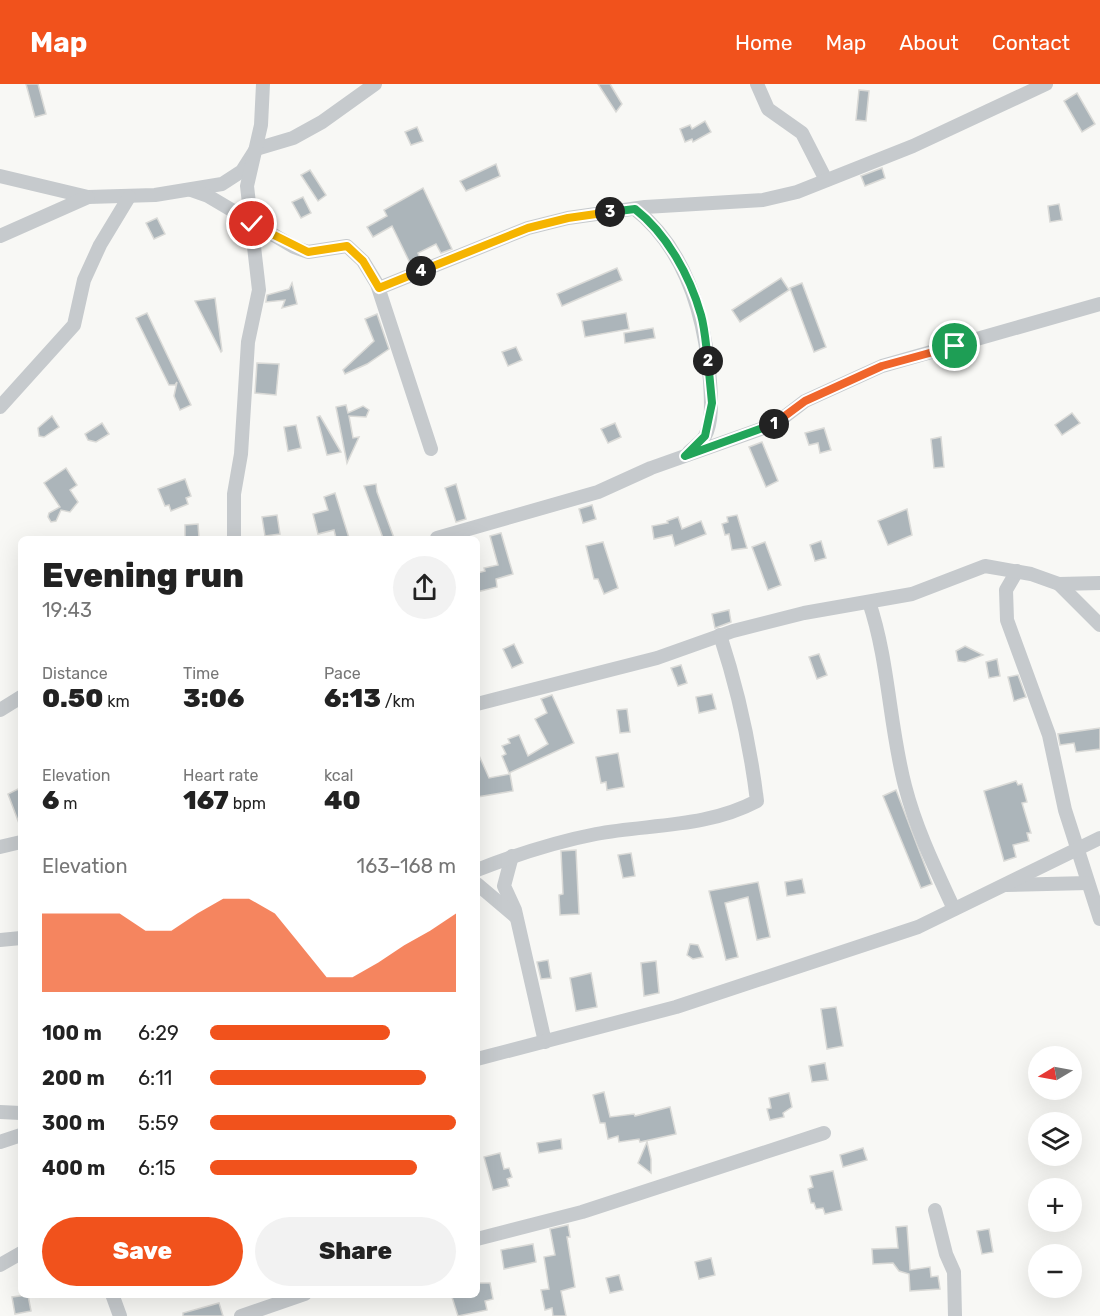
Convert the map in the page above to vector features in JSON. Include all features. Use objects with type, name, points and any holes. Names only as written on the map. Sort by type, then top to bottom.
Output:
[{"type":"street","points":[[234,536],[234,494],[241,454],[248,342],[259,290],[247,186],[256,149],[263,84]]},
{"type":"street","points":[[0,176],[88,197],[129,197],[222,184],[242,171],[256,149],[293,138],[322,122],[375,84]]},
{"type":"street","points":[[756,84],[768,109],[802,133],[826,180]]},
{"type":"street","points":[[379,288],[528,228],[568,218],[635,209],[763,200],[797,192],[913,146],[1046,84]]},
{"type":"street","points":[[189,189],[208,196],[252,224],[308,252],[347,246],[363,261],[379,288],[431,449]]},
{"type":"street","points":[[0,236],[88,197]]},
{"type":"street","points":[[0,407],[74,325],[84,280],[100,245],[129,197]]},
{"type":"street","points":[[635,209],[649,220],[681,266],[701,315],[712,403],[705,436],[685,456]]},
{"type":"street","points":[[444,536],[598,492],[685,456],[775,424],[805,401],[882,366],[1100,304]]},
{"type":"street","points":[[480,703],[657,658],[720,635],[804,613],[912,594],[985,566],[1017,571],[1059,584],[1100,583]]},
{"type":"street","points":[[1017,571],[1006,590],[1007,620],[1049,735],[1065,810],[1100,919]]},
{"type":"street","points":[[1059,584],[1100,625]]},
{"type":"street","points":[[869,602],[880,634],[905,785],[919,831],[954,909]]},
{"type":"street","points":[[480,869],[512,856],[594,834],[708,819],[734,813],[757,801],[751,754],[735,681],[720,635]]},
{"type":"street","points":[[0,710],[18,699]]},
{"type":"street","points":[[480,1058],[676,1007],[918,927],[1100,838]]},
{"type":"street","points":[[0,847],[18,843]]},
{"type":"street","points":[[512,856],[504,886],[516,917],[546,1041]]},
{"type":"street","points":[[1001,885],[1088,883]]},
{"type":"street","points":[[480,887],[516,917]]},
{"type":"street","points":[[0,940],[18,938]]},
{"type":"street","points":[[0,1112],[18,1113]]},
{"type":"street","points":[[480,1238],[582,1212],[824,1133]]},
{"type":"street","points":[[0,1142],[18,1136]]},
{"type":"street","points":[[935,1210],[946,1254],[954,1272],[955,1316]]},
{"type":"street","points":[[0,1265],[18,1255]]},
{"type":"street","points":[[113,1298],[120,1316]]},
{"type":"street","points":[[241,1316],[293,1298]]},
{"type":"building","points":[[26,84],[38,84],[46,114],[35,117]]},
{"type":"building","points":[[598,84],[610,84],[622,104],[616,112]]},
{"type":"building","points":[[859,90],[869,91],[866,121],[856,120]]},
{"type":"building","points":[[1077,93],[1095,124],[1082,132],[1064,101]]},
{"type":"building","points":[[705,121],[711,132],[693,142],[692,139],[685,142],[680,129],[690,125],[692,129]]},
{"type":"building","points":[[417,127],[423,141],[411,145],[405,132]]},
{"type":"building","points":[[496,164],[500,176],[466,191],[460,181]]},
{"type":"building","points":[[882,168],[885,178],[865,186],[861,176]]},
{"type":"building","points":[[310,170],[326,195],[318,201],[301,175]]},
{"type":"building","points":[[423,188],[452,249],[441,253],[436,244],[418,253],[421,261],[411,265],[392,226],[373,237],[367,227],[387,216],[384,210]]},
{"type":"building","points":[[303,197],[311,213],[301,218],[292,202]]},
{"type":"building","points":[[1059,204],[1062,220],[1050,222],[1048,206]]},
{"type":"building","points":[[157,218],[165,234],[154,239],[146,223]]},
{"type":"building","points":[[617,268],[622,280],[562,306],[557,294]]},
{"type":"building","points":[[781,278],[789,290],[740,322],[732,310]]},
{"type":"building","points":[[292,283],[297,304],[282,308],[285,300],[266,302],[267,295],[289,289]]},
{"type":"building","points":[[802,283],[826,347],[814,352],[790,288]]},
{"type":"building","points":[[215,298],[222,351],[221,352],[195,301]]},
{"type":"building","points":[[147,313],[191,405],[180,410],[174,396],[177,382],[175,385],[169,385],[136,318]]},
{"type":"building","points":[[626,313],[629,329],[585,337],[582,321]]},
{"type":"building","points":[[377,314],[389,349],[367,364],[345,374],[343,370],[374,341],[365,319]]},
{"type":"building","points":[[653,328],[655,338],[625,343],[624,333]]},
{"type":"building","points":[[516,347],[522,360],[508,366],[502,352]]},
{"type":"building","points":[[257,363],[279,364],[276,395],[255,393]]},
{"type":"building","points":[[346,405],[348,413],[363,406],[369,410],[366,417],[349,416],[353,438],[359,437],[347,463],[336,407]]},
{"type":"building","points":[[1072,413],[1080,423],[1062,435],[1055,425]]},
{"type":"building","points":[[52,416],[59,427],[44,437],[39,436],[38,428]]},
{"type":"building","points":[[320,416],[341,452],[327,455],[317,417]]},
{"type":"building","points":[[102,423],[109,434],[96,442],[88,440],[85,434]]},
{"type":"building","points":[[615,423],[621,437],[608,443],[601,429]]},
{"type":"building","points":[[296,425],[301,448],[288,451],[284,427]]},
{"type":"building","points":[[824,428],[831,450],[820,453],[818,443],[809,445],[805,433]]},
{"type":"building","points":[[941,437],[944,467],[934,468],[931,439]]},
{"type":"building","points":[[762,442],[778,481],[766,487],[749,447]]},
{"type":"building","points":[[66,468],[77,485],[70,490],[78,502],[70,512],[61,510],[56,521],[51,522],[48,517],[49,513],[60,507],[44,483]]},
{"type":"building","points":[[185,479],[191,496],[186,498],[188,504],[171,511],[169,505],[165,506],[158,489]]},
{"type":"building","points":[[376,484],[393,536],[382,536],[364,486]]},
{"type":"building","points":[[456,484],[466,519],[456,522],[445,488]]},
{"type":"building","points":[[335,493],[348,536],[336,536],[334,530],[318,534],[313,514],[328,510],[324,497]]},
{"type":"building","points":[[592,505],[596,519],[583,523],[579,509]]},
{"type":"building","points":[[907,509],[912,535],[888,545],[878,521]]},
{"type":"building","points":[[277,515],[280,534],[265,536],[262,517]]},
{"type":"building","points":[[737,515],[747,548],[732,550],[729,534],[725,535],[722,524],[728,522],[727,517]]},
{"type":"building","points":[[678,517],[682,529],[701,521],[706,534],[675,546],[672,535],[654,539],[652,526],[668,523],[667,521]]},
{"type":"building","points":[[198,524],[199,536],[185,536],[185,525]]},
{"type":"building","points":[[501,533],[513,574],[496,579],[497,587],[480,591],[480,572],[485,571],[484,568],[498,565],[490,536]]},
{"type":"building","points":[[821,541],[826,558],[815,561],[810,545]]},
{"type":"building","points":[[603,542],[618,588],[604,594],[598,579],[594,579],[586,546]]},
{"type":"building","points":[[765,542],[781,585],[768,590],[752,547]]},
{"type":"building","points":[[729,610],[731,622],[715,628],[712,614]]},
{"type":"building","points":[[514,644],[523,663],[512,668],[503,649]]},
{"type":"building","points":[[965,646],[983,655],[965,662],[958,661],[956,651]]},
{"type":"building","points":[[819,654],[827,675],[817,679],[809,657]]},
{"type":"building","points":[[997,659],[1000,676],[989,678],[986,662]]},
{"type":"building","points":[[681,665],[687,683],[678,686],[671,668]]},
{"type":"building","points":[[1018,675],[1026,697],[1014,701],[1008,677]]},
{"type":"building","points":[[712,694],[716,709],[699,713],[696,697]]},
{"type":"building","points":[[552,695],[574,743],[509,773],[502,756],[506,754],[502,746],[510,743],[508,739],[519,735],[528,756],[548,744],[535,719],[547,713],[541,699]]},
{"type":"building","points":[[627,709],[630,732],[620,733],[617,710]]},
{"type":"building","points":[[1100,728],[1100,749],[1076,752],[1074,743],[1060,745],[1058,734]]},
{"type":"building","points":[[618,753],[624,787],[607,790],[606,782],[601,783],[596,757]]},
{"type":"building","points":[[480,758],[489,778],[510,774],[513,791],[480,796]]},
{"type":"building","points":[[1016,781],[1018,785],[1022,784],[1027,802],[1022,803],[1031,833],[1027,833],[1029,841],[1013,845],[1016,857],[1004,861],[984,791]]},
{"type":"building","points":[[18,789],[18,821],[8,794]]},
{"type":"building","points":[[896,790],[932,884],[921,888],[883,796]]},
{"type":"building","points":[[576,850],[579,914],[560,915],[559,895],[563,894],[561,851]]},
{"type":"building","points":[[631,853],[635,876],[623,878],[618,855]]},
{"type":"building","points":[[802,879],[805,893],[787,896],[785,882]]},
{"type":"building","points":[[758,882],[770,937],[757,940],[748,897],[725,903],[738,957],[726,960],[709,891]]},
{"type":"building","points":[[690,944],[698,945],[703,957],[693,959],[687,955]]},
{"type":"building","points":[[548,960],[551,978],[541,979],[537,962]]},
{"type":"building","points":[[656,961],[659,993],[644,996],[641,963]]},
{"type":"building","points":[[591,973],[597,1007],[576,1011],[570,978]]},
{"type":"building","points":[[836,1007],[843,1046],[827,1049],[821,1009]]},
{"type":"building","points":[[825,1063],[828,1080],[812,1082],[809,1066]]},
{"type":"building","points":[[604,1092],[610,1117],[634,1114],[635,1116],[670,1107],[676,1134],[640,1142],[639,1139],[619,1142],[618,1136],[608,1139],[605,1123],[600,1123],[593,1095]]},
{"type":"building","points":[[789,1093],[792,1107],[783,1113],[784,1117],[770,1120],[767,1109],[771,1108],[769,1098]]},
{"type":"building","points":[[561,1139],[562,1149],[539,1153],[537,1143]]},
{"type":"building","points":[[647,1142],[651,1159],[651,1173],[638,1163]]},
{"type":"building","points":[[863,1148],[867,1160],[843,1167],[840,1155]]},
{"type":"building","points":[[500,1153],[504,1169],[509,1168],[512,1177],[507,1179],[509,1186],[493,1190],[484,1157]]},
{"type":"building","points":[[833,1171],[842,1210],[825,1214],[823,1208],[816,1209],[814,1203],[811,1203],[808,1189],[813,1187],[810,1176]]},
{"type":"building","points":[[568,1225],[570,1237],[567,1237],[575,1287],[561,1291],[566,1316],[553,1316],[552,1308],[545,1310],[541,1290],[549,1289],[544,1257],[555,1255],[550,1229]]},
{"type":"building","points":[[907,1226],[910,1270],[930,1267],[931,1277],[938,1276],[940,1289],[910,1291],[909,1274],[899,1271],[893,1263],[873,1264],[872,1249],[898,1248],[896,1227]]},
{"type":"building","points":[[989,1229],[993,1252],[982,1254],[977,1231]]},
{"type":"building","points":[[533,1244],[536,1262],[504,1269],[501,1250]]},
{"type":"building","points":[[711,1258],[715,1275],[699,1279],[695,1262]]},
{"type":"building","points":[[619,1275],[623,1290],[610,1293],[606,1278]]},
{"type":"building","points":[[480,1283],[490,1283],[493,1299],[485,1301],[487,1310],[458,1316],[452,1298],[480,1298]]},
{"type":"building","points":[[12,1297],[29,1298],[31,1311],[15,1314]]},
{"type":"building","points":[[219,1303],[223,1316],[183,1316],[183,1313]]},
{"type":"route","points":[[252,224],[308,252],[347,246],[363,261],[379,288],[528,228],[568,218],[635,209],[649,220],[681,266],[701,315],[709,363],[712,403],[705,436],[685,456],[775,424],[805,401],[882,366],[955,346]]}]
